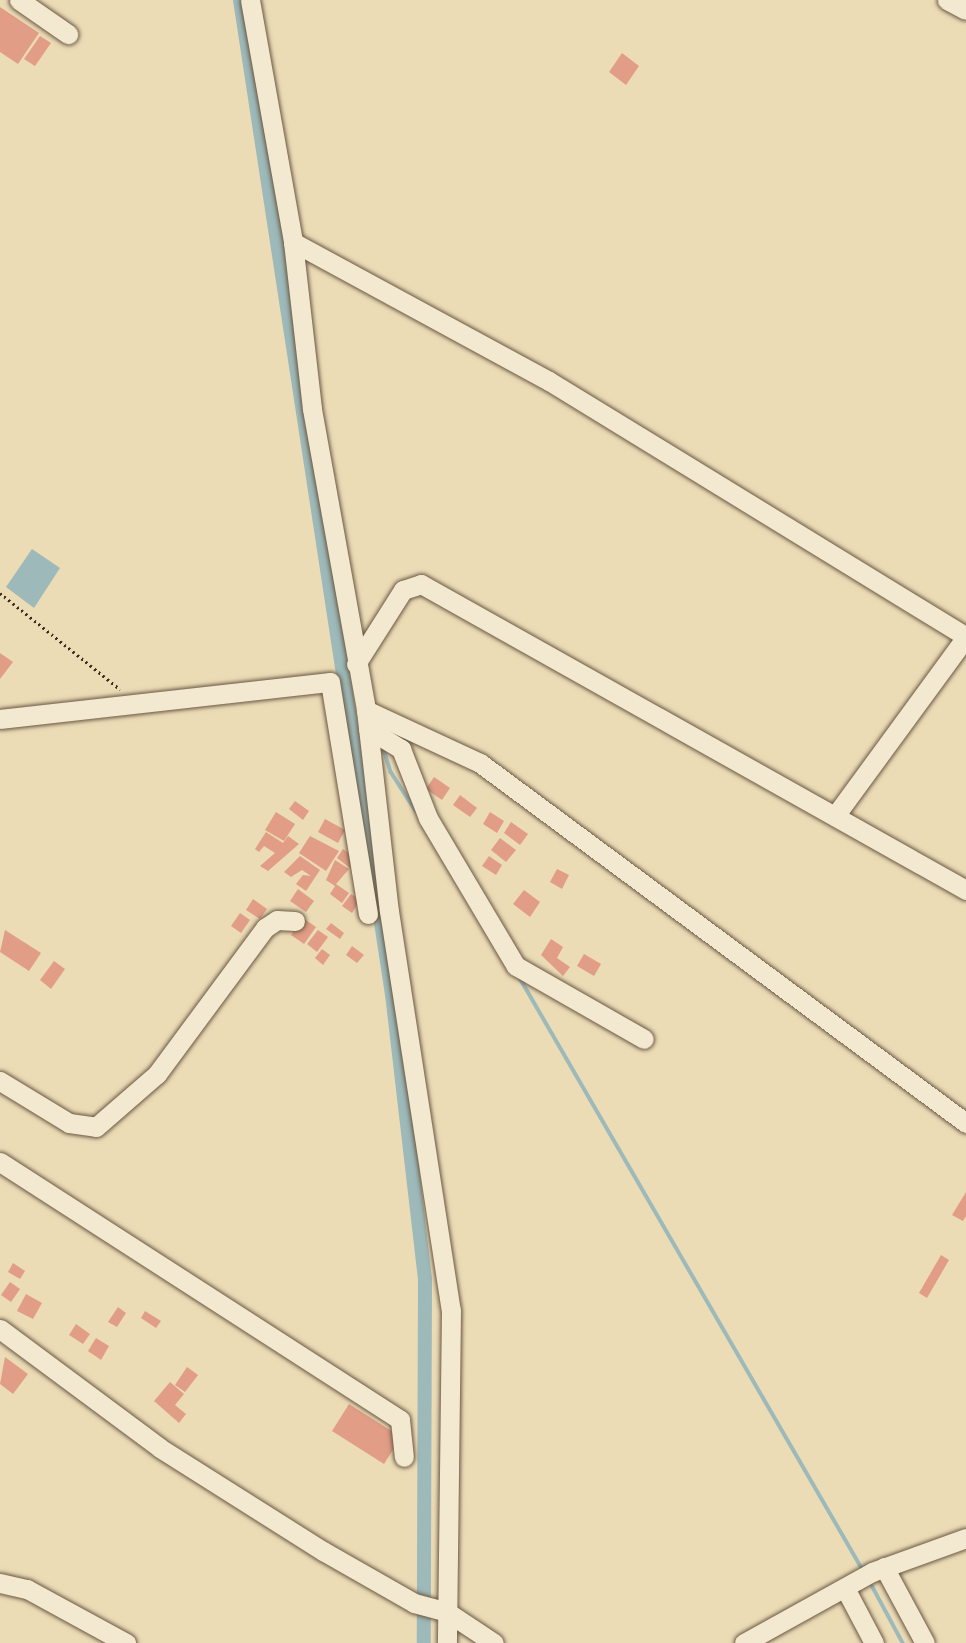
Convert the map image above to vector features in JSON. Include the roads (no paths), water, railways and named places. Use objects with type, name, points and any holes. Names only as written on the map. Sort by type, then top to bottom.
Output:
[{"type":"street","points":[[19,0],[68,34]]},
{"type":"street","points":[[250,0],[293,242],[312,410],[367,719],[451,1310],[446,1643]]},
{"type":"street","points":[[947,0],[966,10]]},
{"type":"street","points":[[293,242],[549,382],[966,637],[835,816]]},
{"type":"street","points":[[356,664],[403,590],[421,583],[966,890]]},
{"type":"street","points":[[0,719],[330,682],[350,775],[368,914]]},
{"type":"street","points":[[367,719],[401,749],[428,818],[516,966],[644,1039]]},
{"type":"street","points":[[367,719],[480,763],[966,1123]]},
{"type":"street","points":[[350,775],[373,773]]},
{"type":"street","points":[[0,1081],[69,1124],[96,1127],[157,1074],[265,928],[277,920],[295,921]]},
{"type":"street","points":[[0,1162],[400,1420],[404,1457]]},
{"type":"street","points":[[0,1329],[160,1448],[414,1603],[447,1612],[494,1643]]},
{"type":"street","points":[[744,1643],[865,1577],[966,1538]]},
{"type":"street","points":[[865,1577],[874,1643]]},
{"type":"street","points":[[865,1577],[925,1643]]},
{"type":"street","points":[[0,1583],[27,1589],[126,1643]]},
{"type":"water","points":[[32,549],[60,568],[34,608],[6,587]]},
{"type":"waterway","points":[[240,0],[392,994],[425,1279],[424,1643]]},
{"type":"waterway","points":[[383,746],[391,772],[416,811]]},
{"type":"waterway","points":[[520,978],[863,1570]]},
{"type":"waterway","points":[[869,1580],[903,1643]]}]
